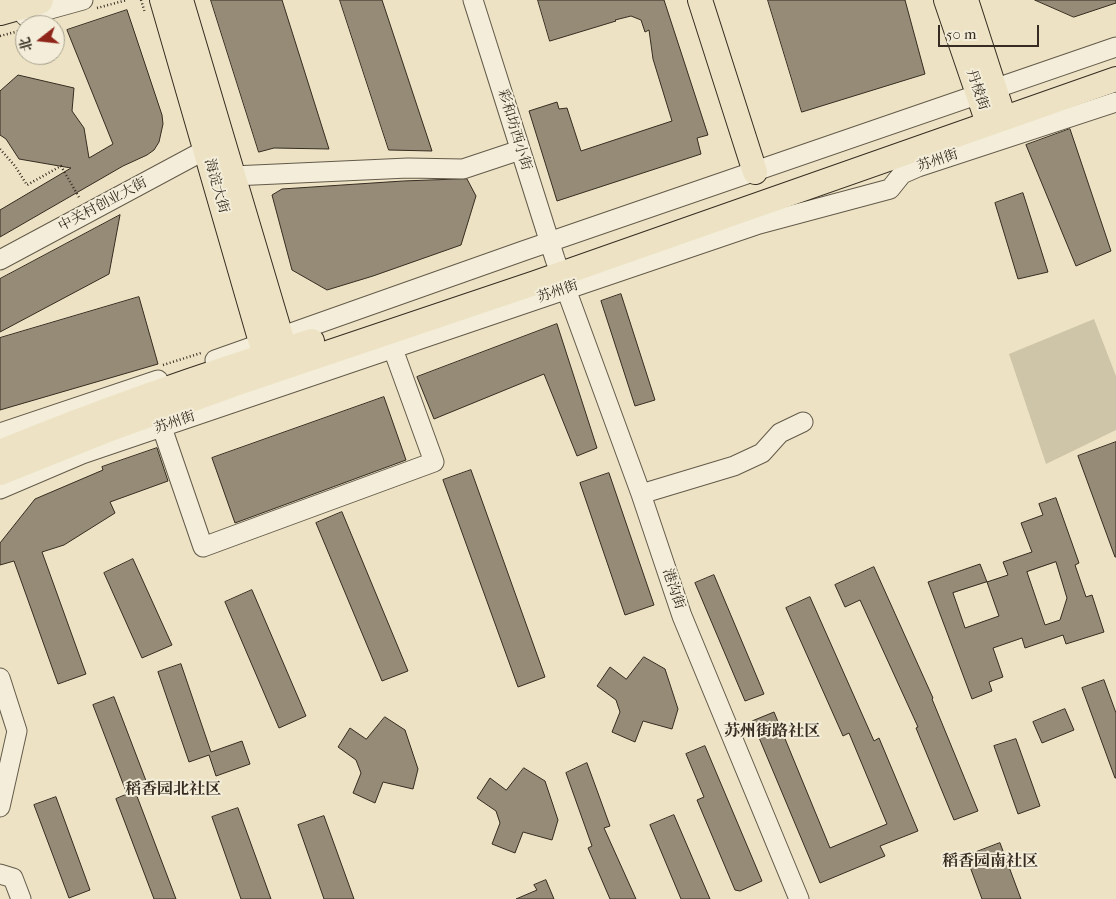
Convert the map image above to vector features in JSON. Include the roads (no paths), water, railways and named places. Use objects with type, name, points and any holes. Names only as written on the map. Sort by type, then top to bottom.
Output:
[{"type":"highway","points":[[0,11],[38,0]]},
{"type":"main road","name":"海淀大街","points":[[162,0],[205,150],[275,354]]},
{"type":"main road","name":"海淀大街","points":[[180,0],[233,176],[275,354]]},
{"type":"main road","points":[[700,0],[755,172]]},
{"type":"main road","name":"丹棱街","points":[[946,0],[991,106]]},
{"type":"main road","name":"丹棱街","points":[[966,0],[991,106]]},
{"type":"main road","name":"苏州街","points":[[0,473],[97,434],[160,420],[275,354],[390,340],[557,266],[812,167],[1116,64]]},
{"type":"main road","name":"苏州街","points":[[991,106],[1116,79]]},
{"type":"main road","name":"苏州街","points":[[0,452],[79,420],[275,354],[557,266]]},
{"type":"street","points":[[0,24],[83,0]]},
{"type":"street","name":"彩和坊西小街","points":[[473,0],[557,266]]},
{"type":"street","name":"苏州街","points":[[557,266],[755,172],[991,106],[1116,47]]},
{"type":"street","name":"苏州街","points":[[557,266],[758,224],[890,189],[902,174],[918,167],[1116,102]]},
{"type":"street","name":"中关村创业大街","points":[[0,260],[205,150]]},
{"type":"street","points":[[233,176],[408,168],[463,169],[520,150]]},
{"type":"street","name":"港沟街","points":[[557,266],[641,494],[682,616],[799,899]]},
{"type":"street","points":[[160,420],[203,547],[434,462],[390,340]]},
{"type":"street","name":"苏州街","points":[[0,489],[160,420],[390,340]]},
{"type":"street","name":"苏州街","points":[[0,433],[275,354]]},
{"type":"street","points":[[641,494],[734,466],[762,453],[780,433],[803,422]]},
{"type":"street","points":[[0,678],[17,731],[0,807]]},
{"type":"street","points":[[0,874],[13,878],[21,899]]},
{"type":"district","name":"苏州街路社区","points":[[772,732]]},
{"type":"district","name":"稻香园北社区","points":[[173,790]]},
{"type":"district","name":"稻香园南社区","points":[[990,862]]}]
